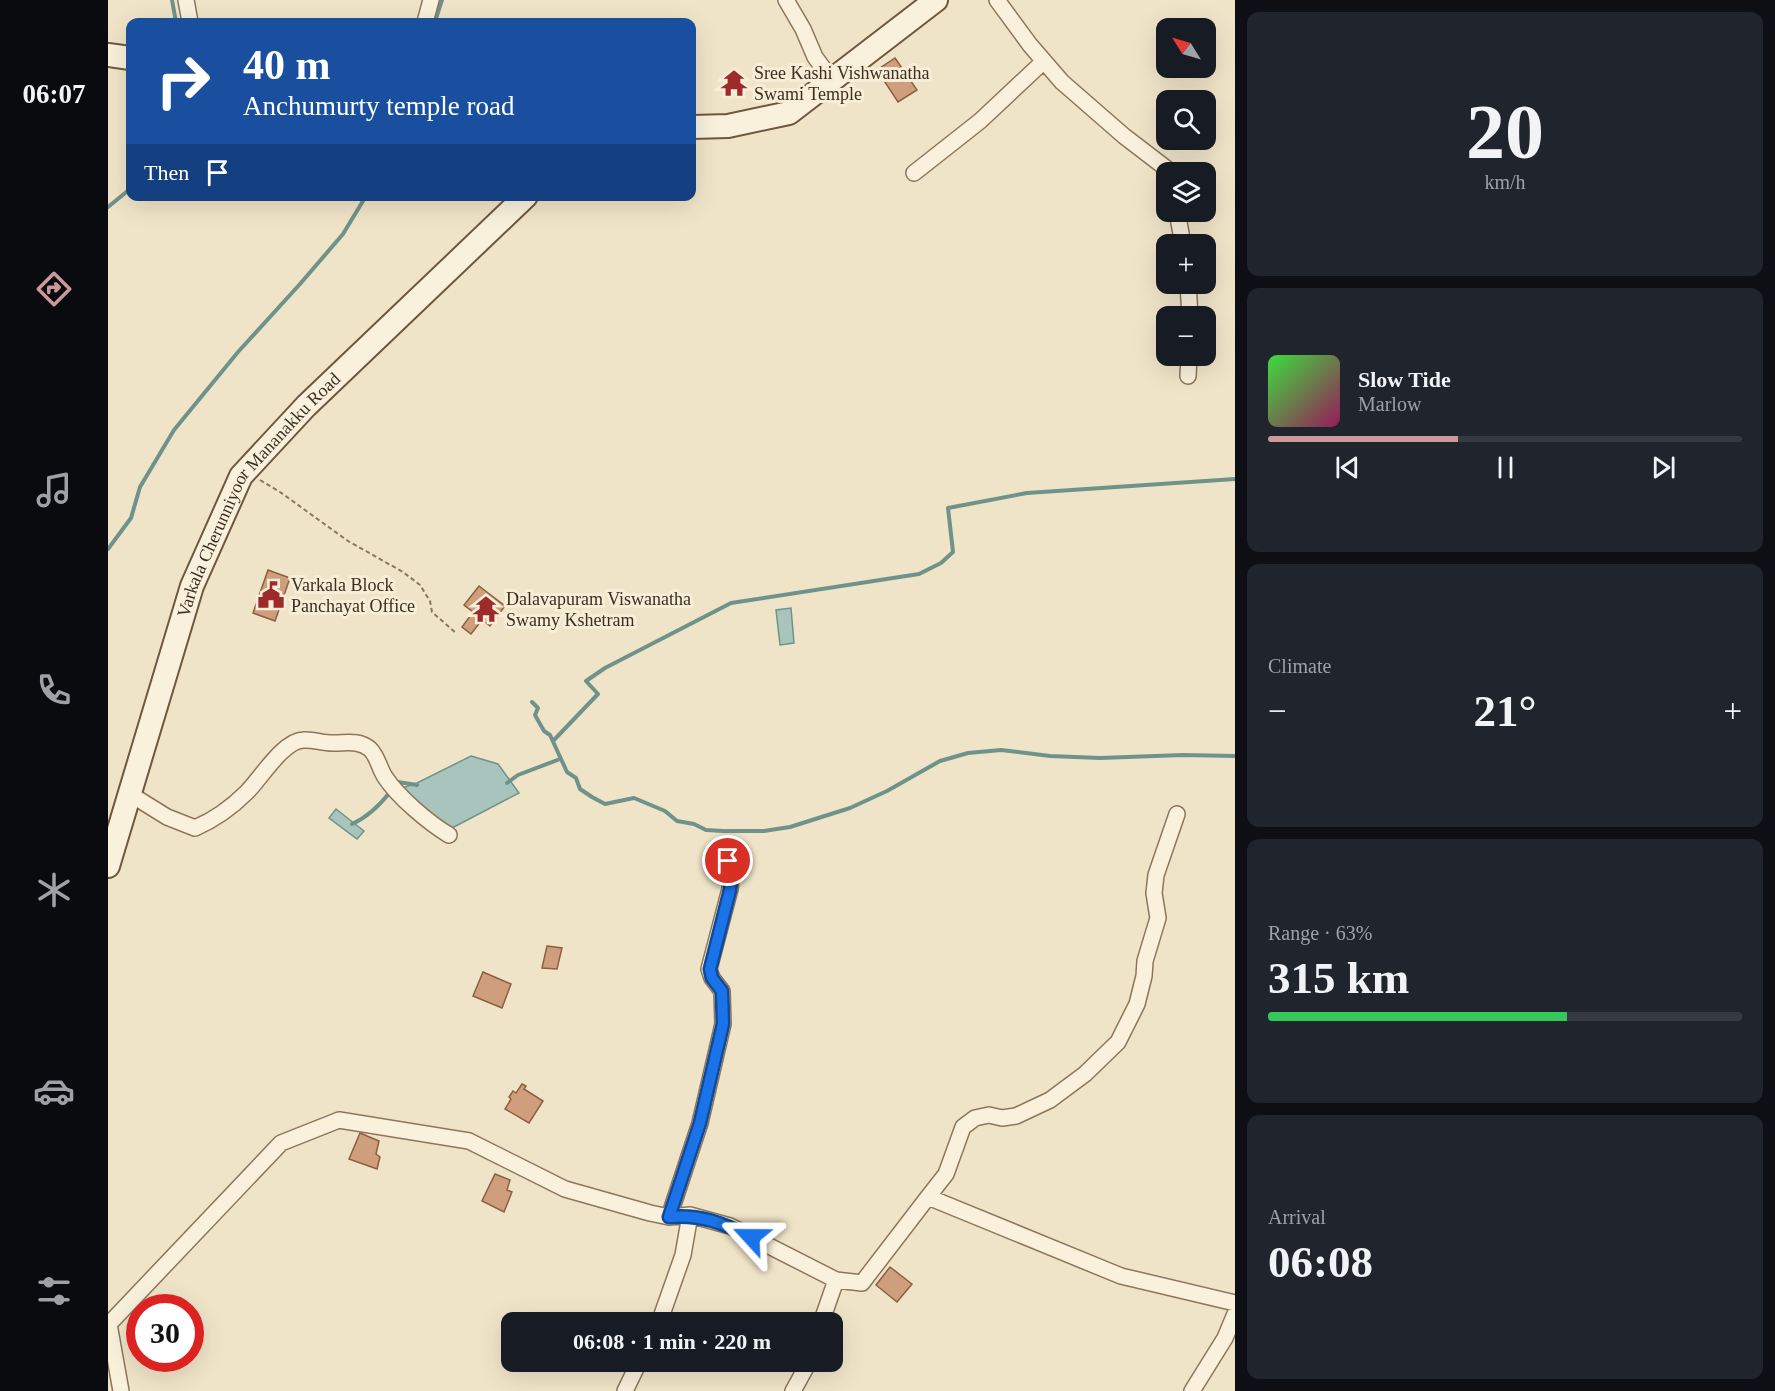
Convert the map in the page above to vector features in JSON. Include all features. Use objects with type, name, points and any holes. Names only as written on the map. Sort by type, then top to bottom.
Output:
[{"type":"main road","points":[[696,127],[728,126],[789,113],[936,0]]},
{"type":"main road","points":[[108,55],[126,57]]},
{"type":"main road","name":"Varkala Cherunniyoor Mananakku Road","points":[[108,866],[192,586],[241,476],[306,406],[521,201]]},
{"type":"street","points":[[186,0],[189,18]]},
{"type":"street","points":[[426,18],[431,0]]},
{"type":"street","points":[[786,0],[803,29],[815,57],[832,80]]},
{"type":"street","points":[[998,0],[1062,82],[1158,162]]},
{"type":"street","points":[[914,173],[980,121],[1044,61]]},
{"type":"street","points":[[1188,366],[1188,376]]},
{"type":"street","points":[[130,794],[167,817],[195,828],[216,819],[248,792],[288,745],[302,740],[327,744],[357,742],[369,748],[377,757],[380,770],[400,794],[425,818],[449,835]]},
{"type":"street","points":[[121,1391],[109,1324],[281,1143],[339,1120],[469,1142],[565,1189],[669,1217],[690,1215],[730,1226],[836,1280],[861,1283],[946,1174],[963,1127],[975,1118],[989,1115],[1002,1118],[1016,1116],[1050,1100],[1085,1074],[1118,1042],[1137,1004],[1145,961],[1158,918],[1154,893],[1156,875],[1177,814]]},
{"type":"street","points":[[669,1217],[700,1123],[723,1024],[722,991],[712,978],[710,969],[730,890],[728,861]]},
{"type":"street","points":[[928,1197],[1121,1276],[1235,1303]]},
{"type":"street","points":[[663,1312],[683,1255],[690,1215]]},
{"type":"street","points":[[825,1312],[836,1280]]},
{"type":"street","points":[[1192,1391],[1225,1338],[1235,1314]]},
{"type":"street","points":[[625,1391],[634,1372]]},
{"type":"street","points":[[793,1391],[803,1372]]},
{"type":"path","points":[[247,470],[348,541],[403,572],[420,585],[430,601],[432,612],[457,634]]},
{"type":"water","points":[[791,608],[794,643],[780,645],[776,610]]},
{"type":"water","points":[[471,756],[498,764],[519,793],[450,829],[402,788],[417,783]]},
{"type":"water","points":[[336,809],[364,831],[357,839],[329,818]]},
{"type":"building","points":[[895,58],[917,90],[898,102],[877,70]]},
{"type":"building","name":"Varkala Block Panchayat Office","points":[[268,570],[290,578],[275,621],[253,613]]},
{"type":"building","name":"Dalavapuram Viswanatha Swamy Kshetram","points":[[479,586],[505,606],[490,626],[482,620],[471,634],[462,627],[473,612],[464,605]]},
{"type":"building","points":[[547,946],[562,948],[557,969],[542,968]]},
{"type":"building","points":[[483,972],[511,984],[502,1008],[473,996]]},
{"type":"building","points":[[522,1084],[526,1086],[524,1089],[543,1101],[529,1123],[505,1109],[513,1091],[516,1093]]},
{"type":"building","points":[[360,1133],[379,1141],[376,1154],[380,1157],[377,1169],[349,1159]]},
{"type":"building","points":[[495,1174],[510,1180],[507,1190],[512,1192],[504,1212],[482,1201]]},
{"type":"building","points":[[890,1267],[912,1284],[897,1302],[876,1285]]},
{"type":"waterway","points":[[172,0],[175,18]]},
{"type":"waterway","points":[[436,18],[442,0]]},
{"type":"waterway","points":[[108,207],[126,192]]},
{"type":"waterway","points":[[108,549],[131,518],[140,487],[174,430],[238,352],[343,234],[363,201]]},
{"type":"waterway","points":[[553,741],[598,694],[586,681],[605,668],[731,603],[919,574],[941,563],[953,552],[948,508],[1027,493],[1235,479]]},
{"type":"waterway","points":[[532,702],[538,708],[535,715],[544,731],[550,735],[567,772],[576,778],[580,789],[605,804],[634,798],[665,811],[677,821],[694,824],[706,830],[764,831],[790,827],[850,808],[887,791],[940,761],[968,753],[1001,750],[1050,756],[1100,758],[1235,756]]},
{"type":"waterway","points":[[507,783],[518,775],[560,759]]},
{"type":"waterway","points":[[396,785],[398,782],[417,785]]},
{"type":"waterway","points":[[352,824],[373,810],[391,791]]},
{"type":"place","name":"Sree Kashi Vishwanatha Swami Temple","points":[[734,83]]},
{"type":"place","name":"Varkala Block Panchayat Office","points":[[271,595]]},
{"type":"place","name":"Dalavapuram Viswanatha Swamy Kshetram","points":[[486,609]]},
{"type":"route","points":[[728,861],[730,890],[710,969],[712,978],[722,991],[723,1024],[700,1123],[669,1217],[690,1215],[730,1226],[751,1237]]}]
